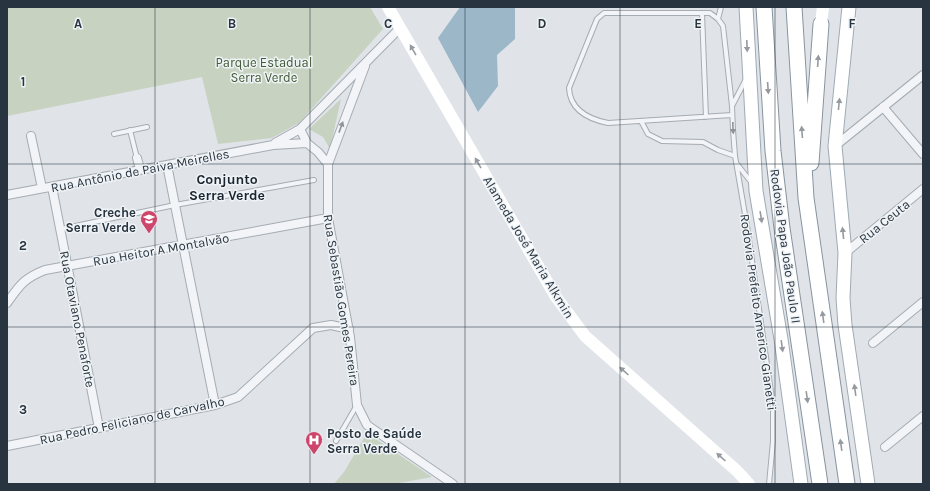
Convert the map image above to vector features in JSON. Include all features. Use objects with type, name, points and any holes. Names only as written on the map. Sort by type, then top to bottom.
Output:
[{"type":"highway","name":"Rodovia Papa João Paulo II","points":[[764,7],[773,151],[782,228],[820,484]]},
{"type":"highway","name":"Rodovia Papa João Paulo II","points":[[794,7],[806,198],[847,484]]},
{"type":"highway","points":[[806,198],[812,152],[821,24]]},
{"type":"main road","points":[[746,7],[748,75],[756,191],[781,339],[801,484]]},
{"type":"main road","points":[[849,7],[835,146],[845,253],[843,298],[845,325],[868,484]]},
{"type":"street","name":"Alameda José Maria Alkmin","points":[[388,7],[556,296],[585,336],[737,471],[749,484]]},
{"type":"street","points":[[821,24],[823,7]]},
{"type":"street","name":"Rua Antônio de Paiva Meirelles","points":[[273,145],[300,129],[400,28]]},
{"type":"street","name":"Rua Sebastião Gomes Pereira","points":[[364,66],[328,164],[328,218],[349,329],[357,405],[367,425],[453,484]]},
{"type":"street","points":[[835,146],[923,75]]},
{"type":"street","points":[[338,91],[350,102]]},
{"type":"street","points":[[884,107],[923,154]]},
{"type":"street","points":[[300,129],[307,143],[318,152],[328,164]]},
{"type":"street","points":[[31,136],[42,188]]},
{"type":"street","name":"Rua Antônio de Paiva Meirelles","points":[[7,195],[273,145],[307,143]]},
{"type":"street","points":[[137,158],[140,170]]},
{"type":"street","points":[[167,165],[215,406]]},
{"type":"street","name":"Rua Otaviano Penaforte","points":[[52,187],[99,428]]},
{"type":"street","name":"Rua Ceuta","points":[[845,253],[923,189]]},
{"type":"street","name":"Rua Heitor A Montalvão","points":[[7,303],[22,282],[31,275],[67,266],[328,218]]},
{"type":"street","points":[[873,343],[923,302]]},
{"type":"street","name":"Rua Pedro Feliciano de Carvalho","points":[[7,446],[215,406],[238,397],[312,328],[331,325],[349,329]]},
{"type":"street","points":[[885,447],[923,416]]},
{"type":"lane","points":[[721,7],[718,19],[710,13],[604,13],[597,19],[573,75],[569,88],[569,98],[575,107],[591,118],[608,123],[732,115]]},
{"type":"lane","points":[[702,13],[706,117]]},
{"type":"lane","name":"Rodovia Prefeito Americo Gianetti","points":[[718,19],[723,26],[732,106],[734,156],[766,351],[773,406],[774,441],[769,484]]},
{"type":"lane","points":[[732,106],[748,75]]},
{"type":"lane","points":[[641,121],[648,134],[662,141],[703,142],[734,156]]},
{"type":"lane","points":[[114,134],[147,127]]},
{"type":"lane","points":[[130,130],[137,158]]},
{"type":"lane","points":[[736,164],[756,191]]},
{"type":"lane","points":[[60,229],[175,205],[314,180]]},
{"type":"lane","points":[[336,441],[357,405]]},
{"type":"green space","name":"Parque Estadual Serra Verde","points":[[7,7],[370,7],[383,29],[299,123],[272,138],[218,144],[202,77],[7,116]]},
{"type":"green space","points":[[341,99],[330,149],[323,137],[309,129]]},
{"type":"green space","points":[[367,433],[432,477],[394,484],[334,484],[344,472]]},
{"type":"water","points":[[460,7],[515,7],[515,39],[497,55],[498,86],[478,112],[438,38]]},
{"type":"place","name":"Creche Serra Verde","points":[[149,234]]},
{"type":"place","name":"Posto de Saúde Serra Verde","points":[[314,455]]},
{"type":"district","name":"Conjunto Serra Verde","points":[[227,188]]}]
